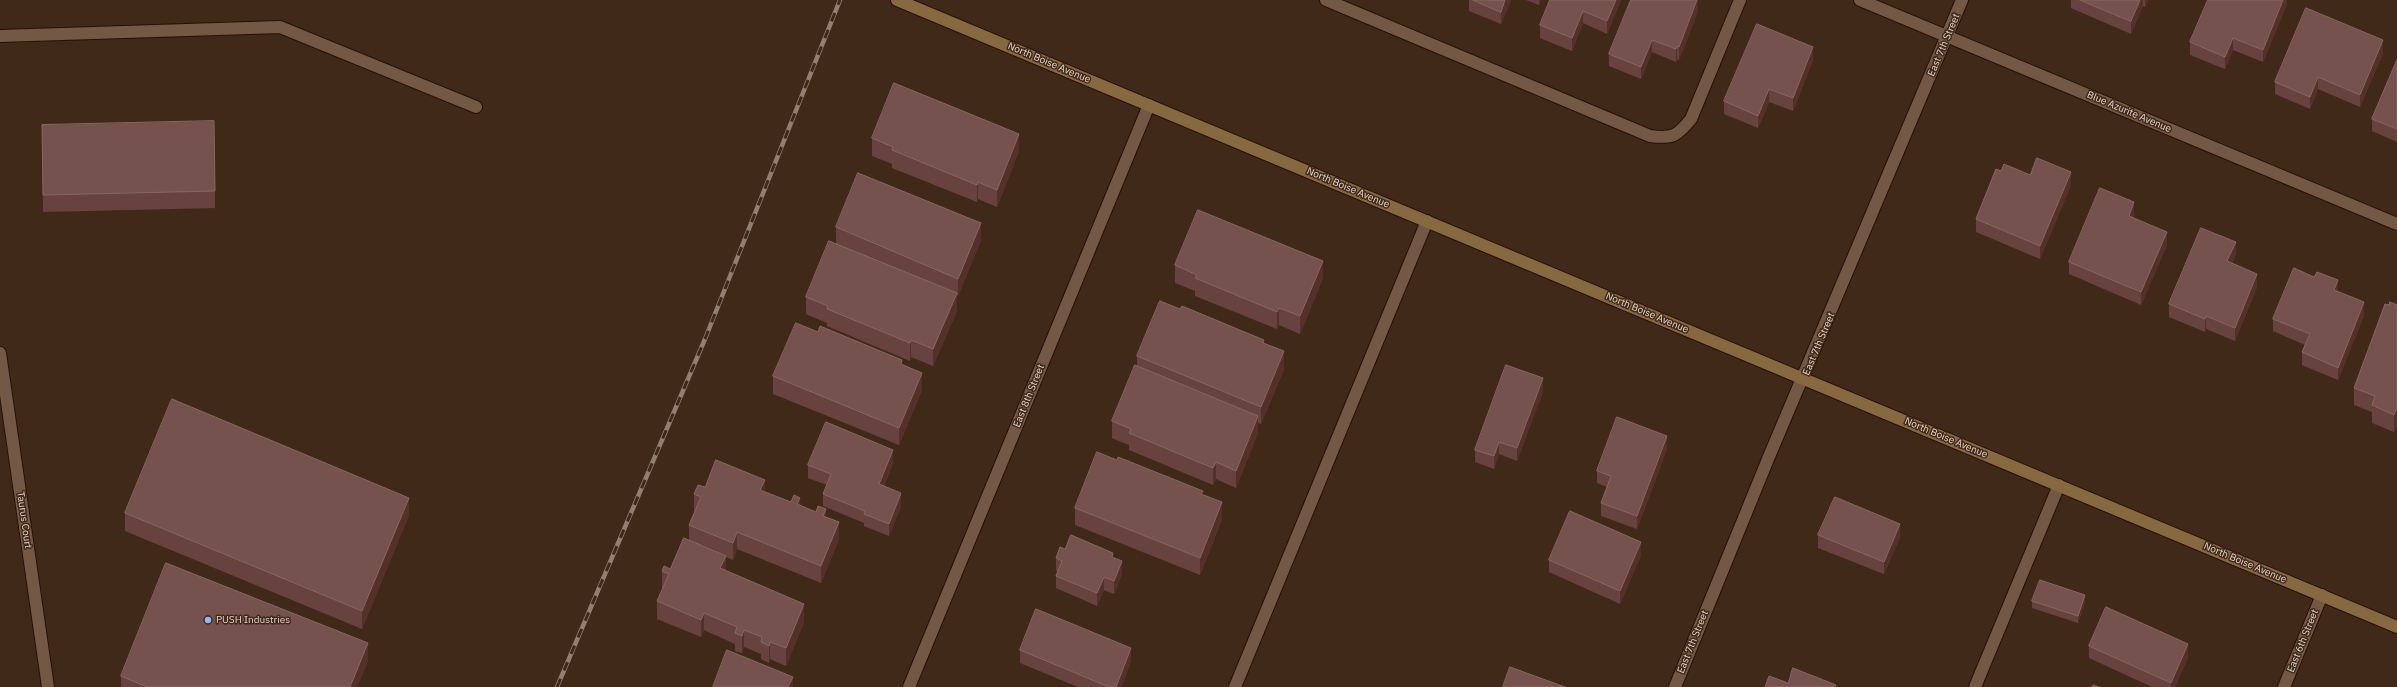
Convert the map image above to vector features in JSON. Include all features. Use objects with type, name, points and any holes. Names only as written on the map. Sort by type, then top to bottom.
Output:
[{"type":"street","name":"North Boise Avenue","points":[[897,0],[2397,627]]},
{"type":"street","points":[[1326,0],[1650,136],[1666,138],[1679,133],[1691,119],[1740,0]]},
{"type":"street","name":"Blue Azurite Avenue","points":[[1860,0],[2397,224]]},
{"type":"street","name":"East 7th Street","points":[[1675,687],[1768,459],[1804,379],[1962,0]]},
{"type":"street","points":[[0,36],[280,27],[476,107]]},
{"type":"street","name":"East 8th Street","points":[[909,687],[1149,105]]},
{"type":"street","points":[[1235,687],[1427,221]]},
{"type":"street","name":"Taurus Court","points":[[0,353],[48,687]]},
{"type":"street","points":[[1975,687],[2059,485]]},
{"type":"street","name":"East 6th Street","points":[[2284,687],[2322,595]]},
{"type":"building","points":[[1473,0],[1505,0],[1501,12]]},
{"type":"building","points":[[1550,0],[1616,0],[1607,21],[1583,11],[1572,38],[1540,25]]},
{"type":"building","points":[[1631,0],[1697,0],[1679,47],[1677,46],[1676,49],[1652,40],[1641,67],[1609,54]]},
{"type":"building","points":[[2080,0],[2140,0],[2131,21]]},
{"type":"building","points":[[2208,0],[2283,0],[2263,50],[2233,38],[2225,57],[2190,42]]},
{"type":"building","points":[[2306,8],[2383,40],[2360,95],[2318,77],[2310,97],[2275,82]]},
{"type":"building","points":[[1757,24],[1813,47],[1793,98],[1769,89],[1758,116],[1724,101]]},
{"type":"building","points":[[2397,60],[2397,129],[2372,119]]},
{"type":"building","points":[[894,83],[1019,134],[997,190],[978,182],[977,185],[892,150],[893,147],[872,138]]},
{"type":"building","points":[[214,121],[215,191],[43,195],[42,125]]},
{"type":"building","points":[[2037,158],[2071,172],[2040,246],[1976,219],[1996,169],[2001,171],[2004,164],[2030,175]]},
{"type":"building","points":[[858,173],[981,223],[958,279],[836,227]]},
{"type":"building","points":[[2100,188],[2134,202],[2129,216],[2167,232],[2141,292],[2069,262]]},
{"type":"building","points":[[1198,210],[1323,261],[1300,316],[1279,308],[1277,312],[1195,278],[1197,275],[1175,265]]},
{"type":"building","points":[[2201,228],[2236,242],[2227,261],[2257,274],[2235,328],[2206,316],[2205,319],[2169,304]]},
{"type":"building","points":[[829,241],[957,293],[933,349],[911,340],[910,343],[827,309],[828,306],[806,297]]},
{"type":"building","points":[[2294,268],[2314,277],[2317,272],[2338,280],[2334,290],[2364,302],[2338,368],[2302,352],[2310,334],[2273,319]]},
{"type":"building","points":[[1160,301],[1180,309],[1182,306],[1264,340],[1263,343],[1284,351],[1261,407],[1137,356]]},
{"type":"building","points":[[2390,302],[2397,305],[2397,407],[2394,415],[2372,405],[2375,396],[2354,388],[2385,304],[2389,305]]},
{"type":"building","points":[[796,323],[818,332],[820,326],[902,360],[901,364],[922,373],[899,428],[773,376]]},
{"type":"building","points":[[1135,365],[1258,416],[1236,471],[1216,462],[1213,468],[1129,433],[1131,429],[1112,421]]},
{"type":"building","points":[[1506,365],[1543,378],[1517,448],[1499,442],[1494,456],[1475,450]]},
{"type":"building","points":[[172,399],[409,498],[362,611],[125,513]]},
{"type":"building","points":[[1617,417],[1667,436],[1637,516],[1601,503],[1611,476],[1597,471]]},
{"type":"building","points":[[826,422],[893,450],[879,484],[901,493],[889,524],[864,514],[865,511],[823,494],[831,474],[808,465]]},
{"type":"building","points":[[1097,452],[1117,460],[1118,457],[1203,491],[1201,494],[1222,502],[1200,558],[1075,508]]},
{"type":"building","points":[[716,460],[765,480],[760,490],[791,502],[794,495],[800,498],[797,504],[816,512],[818,506],[826,509],[823,516],[839,522],[821,566],[737,532],[733,543],[689,525],[701,497],[694,494],[698,485],[705,487]]},
{"type":"building","points":[[1835,497],[1900,524],[1884,562],[1818,535]]},
{"type":"building","points":[[1570,511],[1641,542],[1620,591],[1549,560]]},
{"type":"building","points":[[1071,535],[1113,553],[1112,557],[1122,561],[1114,581],[1104,577],[1097,593],[1056,576],[1062,561],[1056,558],[1060,547],[1065,549]]},
{"type":"building","points":[[684,538],[726,556],[720,568],[804,604],[786,648],[770,642],[769,646],[761,642],[762,637],[744,630],[742,636],[735,633],[737,627],[704,613],[701,620],[657,601],[669,574],[662,571],[664,566],[670,569]]},
{"type":"building","name":"PUSH Industries","points":[[166,563],[368,643],[350,687],[147,687],[121,676]]},
{"type":"building","points":[[2040,580],[2085,595],[2078,616],[2032,601]]},
{"type":"building","points":[[2106,607],[2188,644],[2171,683],[2089,646]]},
{"type":"building","points":[[1036,609],[1131,648],[1116,687],[1109,687],[1020,650]]},
{"type":"building","points":[[727,650],[793,677],[788,687],[713,687]]},
{"type":"building","points":[[1510,667],[1565,687],[1503,687]]},
{"type":"building","points":[[1793,668],[1836,685],[1835,687],[1765,687],[1769,676],[1788,683]]},
{"type":"railway","points":[[557,687],[705,339],[840,0]]},
{"type":"place","name":"PUSH Industries","points":[[208,620]]}]
